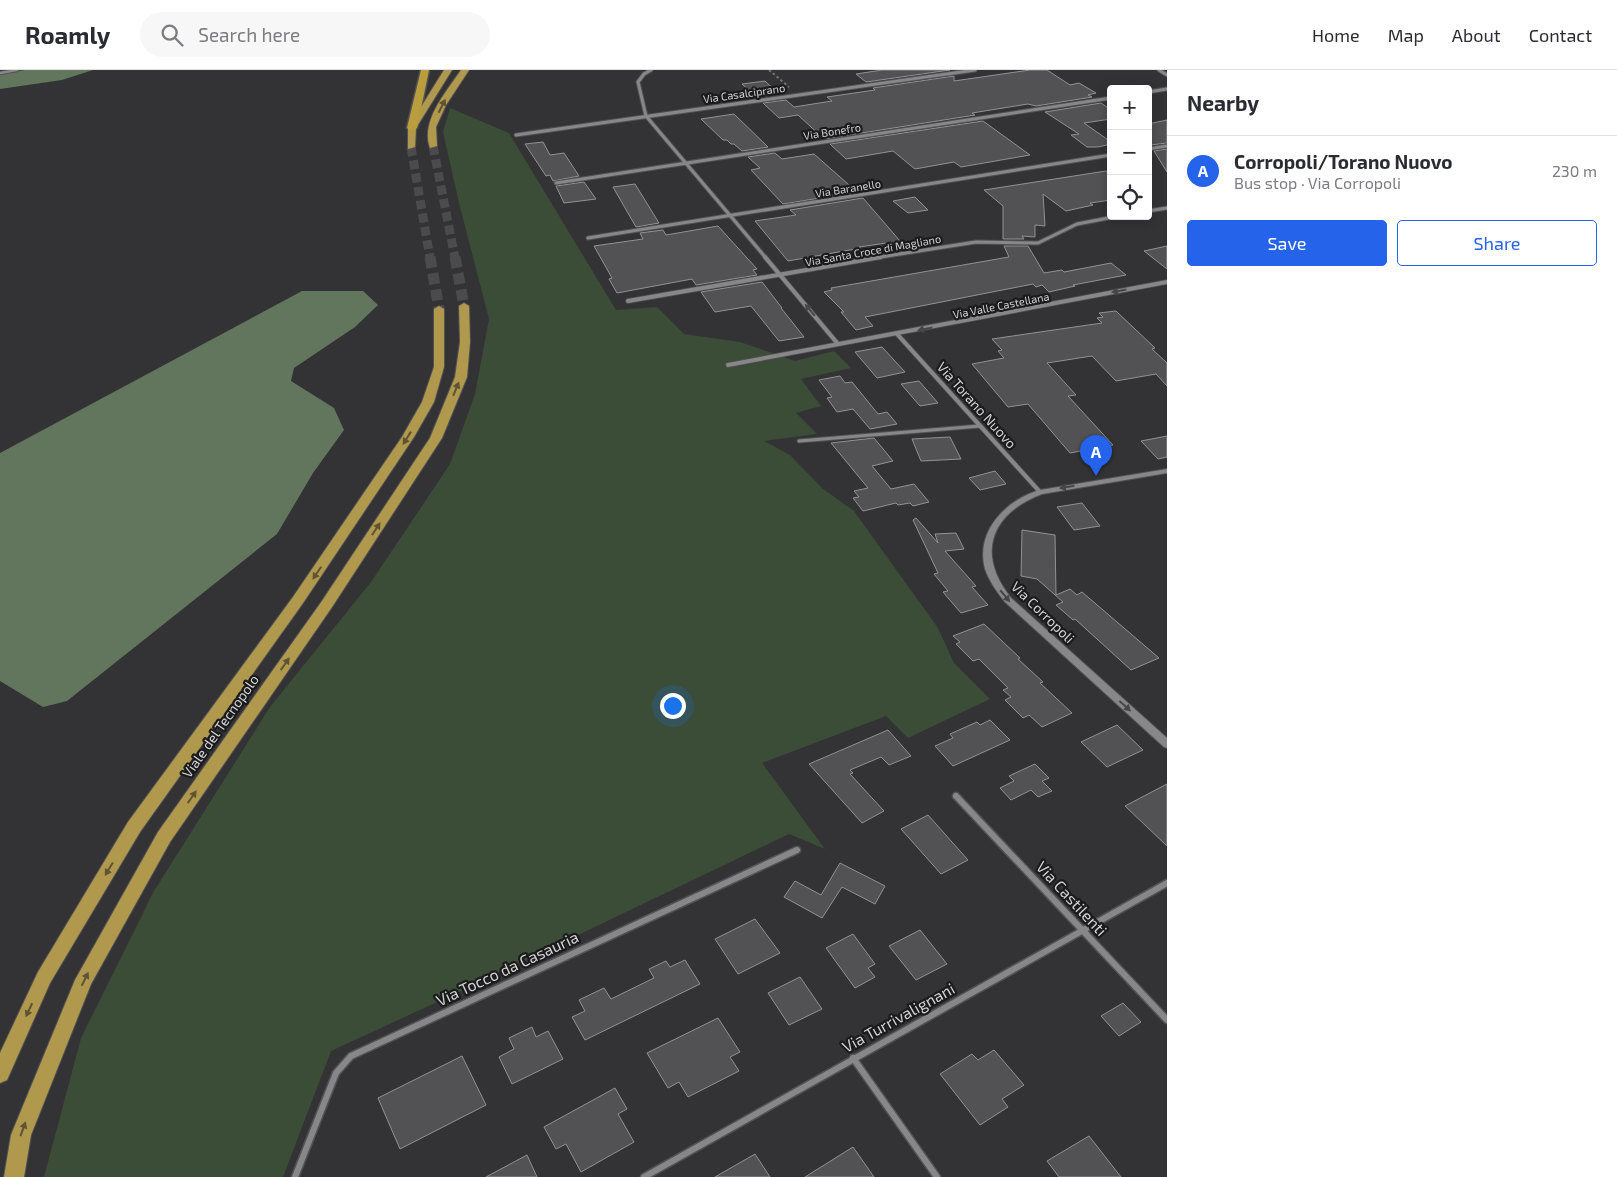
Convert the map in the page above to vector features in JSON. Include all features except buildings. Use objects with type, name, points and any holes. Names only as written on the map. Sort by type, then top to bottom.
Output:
[{"type":"highway","points":[[411,147],[412,128],[424,70]]},
{"type":"highway","points":[[412,128],[448,70]]},
{"type":"highway","points":[[433,146],[432,127],[442,105],[465,70]]},
{"type":"highway","name":"Viale del Tecnopolo","points":[[14,1177],[21,1135],[84,980],[164,837],[327,604],[436,438],[461,377],[465,342],[464,306]]},
{"type":"highway","name":"Viale del Tecnopolo","points":[[0,1074],[44,978],[134,827],[298,600],[408,437],[428,402],[439,368],[439,309]]},
{"type":"street","name":"Via Casalciprano","points":[[516,135],[975,70]]},
{"type":"street","points":[[1158,70],[1167,75]]},
{"type":"street","points":[[649,71],[638,82],[646,116],[838,344]]},
{"type":"street","points":[[1152,91],[1167,89]]},
{"type":"street","name":"Via Bonefro","points":[[556,183],[1107,99]]},
{"type":"street","points":[[1152,148],[1167,146]]},
{"type":"street","name":"Via Baranello","points":[[588,238],[1107,156]]},
{"type":"street","points":[[1152,210],[1167,208]]},
{"type":"street","name":"Via Santa Croce di Magliano","points":[[628,301],[973,242],[1038,243],[1077,224],[1107,218]]},
{"type":"street","name":"Via Valle Castellana","points":[[728,365],[1167,282]]},
{"type":"street","name":"Via Torano Nuovo","points":[[897,334],[1040,492]]},
{"type":"street","name":"Via Corropoli","points":[[1167,471],[1040,492],[1024,497],[1002,514],[994,525],[988,558],[989,567],[996,584],[1008,600],[1167,744]]},
{"type":"street","name":"Via Castilenti","points":[[956,796],[1167,1020]]},
{"type":"street","name":"Via Tocco da Casauria","points":[[296,1177],[336,1073],[351,1056],[798,850]]},
{"type":"street","name":"Via Turrivalignani","points":[[644,1177],[1082,929],[1167,883]]},
{"type":"street","points":[[853,1058],[938,1177]]},
{"type":"lane","points":[[0,72],[17,70]]},
{"type":"lane","points":[[799,441],[980,426]]},
{"type":"path","points":[[769,70],[797,94]]},
{"type":"green space","points":[[24,70],[93,70],[62,80],[0,89],[0,74]]},
{"type":"green space","points":[[450,108],[509,133],[616,310],[657,307],[684,334],[740,342],[795,361],[834,351],[851,368],[801,379],[821,406],[796,413],[817,434],[764,441],[790,455],[822,488],[854,511],[938,628],[954,663],[990,699],[908,738],[886,716],[762,763],[825,849],[789,834],[331,1051],[283,1177],[44,1177],[81,1038],[154,891],[270,707],[371,582],[450,464],[475,394],[489,319],[443,132]]},
{"type":"green space","points":[[302,291],[363,291],[378,305],[355,327],[294,368],[291,381],[334,408],[344,430],[313,473],[277,534],[67,701],[43,707],[0,681],[0,453]]},
{"type":"tunnel","points":[[433,146],[455,258]]},
{"type":"tunnel","points":[[411,147],[430,258]]},
{"type":"tunnel","points":[[430,257],[439,309]]},
{"type":"tunnel","points":[[455,257],[464,306]]},
{"type":"place","name":"Corropoli/Torano Nuovo","points":[[1096,476]]}]
